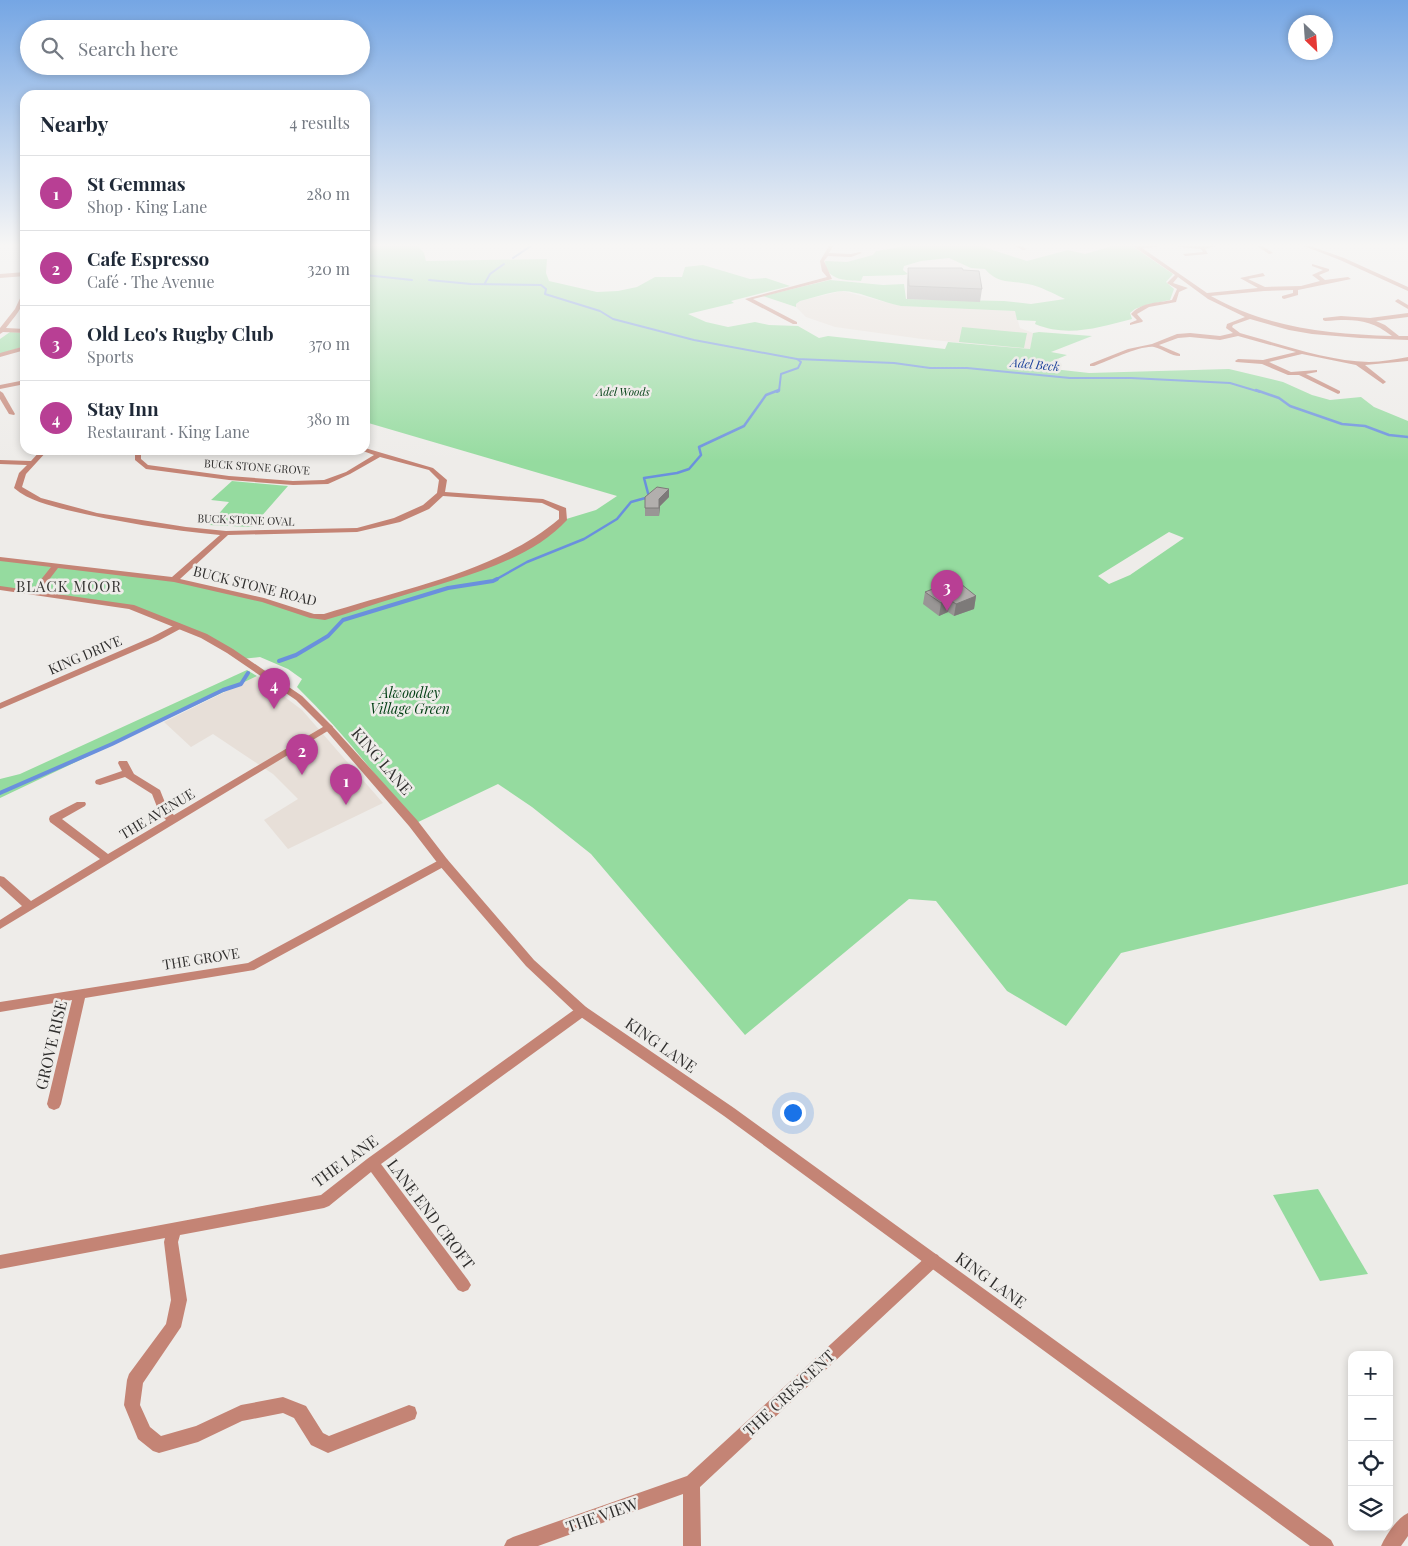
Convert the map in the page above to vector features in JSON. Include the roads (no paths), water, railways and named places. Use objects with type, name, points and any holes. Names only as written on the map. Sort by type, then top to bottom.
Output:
[{"type":"street","points":[[1,331],[9,318]]},
{"type":"street","points":[[787,318],[795,322]]},
{"type":"street","points":[[1132,324],[1140,321],[1138,318]]},
{"type":"street","points":[[1244,318],[1230,324],[1229,328],[1238,334],[1301,352],[1357,363],[1372,364],[1408,359]]},
{"type":"street","points":[[1256,318],[1277,325],[1315,332],[1352,336],[1408,338]]},
{"type":"street","points":[[1325,319],[1338,318]]},
{"type":"street","points":[[1342,318],[1370,320],[1388,318]]},
{"type":"street","points":[[1370,320],[1383,326],[1398,338]]},
{"type":"street","points":[[1,331],[20,331]]},
{"type":"street","points":[[1092,365],[1135,348],[1154,345],[1182,335],[1220,338],[1238,334]]},
{"type":"street","points":[[1154,345],[1178,355]]},
{"type":"street","points":[[0,355],[20,349]]},
{"type":"street","points":[[1238,361],[1263,362],[1296,355],[1301,352]]},
{"type":"street","points":[[1263,362],[1284,372],[1301,374],[1315,371]]},
{"type":"street","points":[[1357,363],[1383,382]]},
{"type":"street","points":[[1301,374],[1338,392]]},
{"type":"street","points":[[0,387],[20,383]]},
{"type":"street","points":[[0,393],[12,414]]},
{"type":"street","points":[[370,451],[431,469],[443,480],[441,494]]},
{"type":"street","name":"BUCK STONE GROVE","points":[[138,455],[138,460],[146,467],[229,478],[293,483],[325,482],[348,473],[380,454]]},
{"type":"street","points":[[0,462],[31,463],[40,455]]},
{"type":"street","name":"BUCK STONE OVAL","points":[[31,463],[23,473],[18,488],[38,500],[97,515],[186,529],[226,533],[356,530],[397,520],[426,507],[441,494]]},
{"type":"street","name":"BUCK STONE ROAD","points":[[0,558],[174,580],[264,600],[313,616],[325,617],[478,569],[525,548],[551,532],[563,520],[563,510],[543,501],[441,494]]},
{"type":"street","points":[[174,580],[226,533]]},
{"type":"street","points":[[35,592],[56,566]]},
{"type":"street","name":"KING LANE","points":[[0,588],[131,607],[179,626],[230,651],[299,698],[328,727],[412,823],[530,963],[582,1011],[729,1112],[1325,1546]]},
{"type":"street","name":"KING DRIVE","points":[[0,706],[156,639],[179,626]]},
{"type":"street","name":"THE AVENUE","points":[[0,925],[328,727]]},
{"type":"street","points":[[100,782],[126,767],[130,776],[156,792],[164,812],[173,820]]},
{"type":"street","points":[[81,804],[54,819],[108,859]]},
{"type":"street","name":"THE GROVE","points":[[0,1007],[250,967],[443,862]]},
{"type":"street","points":[[0,880],[30,907]]},
{"type":"street","name":"GROVE RISE","points":[[54,1104],[80,993]]},
{"type":"street","name":"THE LANE","points":[[0,1262],[324,1201],[372,1163],[582,1011]]},
{"type":"street","name":"LANE END CROFT","points":[[372,1163],[463,1285]]},
{"type":"street","points":[[175,1229],[171,1242],[179,1300],[173,1327],[136,1380],[132,1405],[144,1433],[158,1445],[198,1434],[241,1413],[283,1405],[300,1412],[317,1439],[328,1445],[409,1413]]},
{"type":"street","name":"THE CRESCENT","points":[[692,1483],[933,1260]]},
{"type":"street","points":[[692,1483],[692,1546]]},
{"type":"street","name":"THE VIEW","points":[[513,1546],[692,1483]]},
{"type":"street","points":[[1390,1546],[1408,1522]]},
{"type":"waterway","name":"Adel Beck","points":[[612,318],[694,340],[797,359]]},
{"type":"waterway","points":[[777,392],[779,391],[781,374],[798,368],[801,362],[797,359]]},
{"type":"waterway","name":"Adel Beck","points":[[797,359],[894,363],[930,368],[967,368],[1070,378],[1131,378],[1230,383],[1260,392]]},
{"type":"waterway","points":[[495,580],[527,562],[584,539],[617,519],[631,502],[649,497],[644,478],[677,473],[689,469],[701,455],[699,447],[744,426],[766,395],[779,390]]},
{"type":"waterway","name":"Adel Beck","points":[[1256,390],[1279,398],[1290,406],[1342,424],[1365,426],[1389,435],[1408,437]]},
{"type":"waterway","points":[[279,661],[296,655],[328,636],[343,620],[448,588],[495,580]]},
{"type":"waterway","points":[[0,793],[112,744],[223,690],[241,684],[248,673]]},
{"type":"place","name":"Old Leo's Rugby Club","points":[[947,611]]},
{"type":"place","name":"Stay Inn","points":[[274,709]]},
{"type":"place","name":"Cafe Espresso","points":[[302,775]]},
{"type":"place","name":"St Gemmas","points":[[346,805]]},
{"type":"district","name":"BLACK MOOR","points":[[69,587]]},
{"type":"park label","name":"Adel Woods","points":[[623,392]]},
{"type":"park label","name":"Alwoodley Village Green","points":[[410,702]]}]
